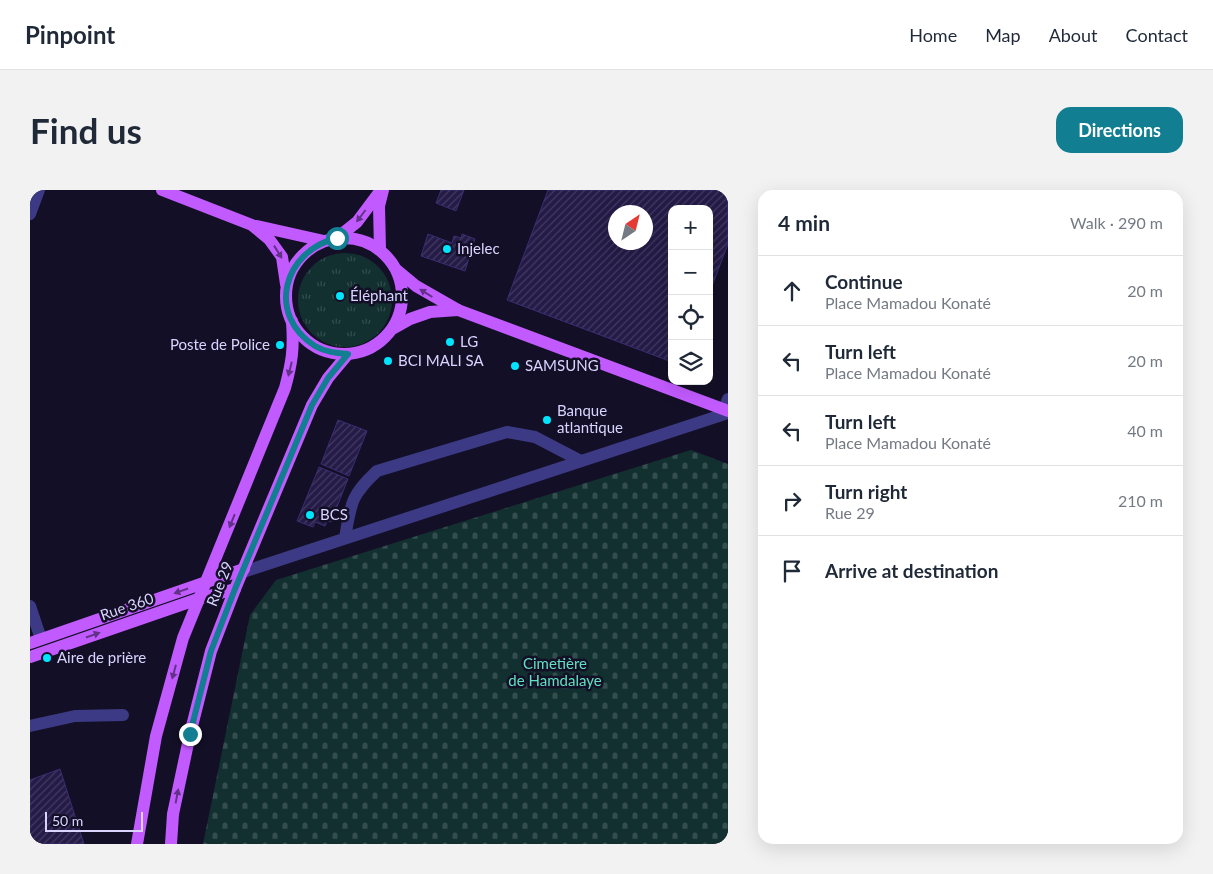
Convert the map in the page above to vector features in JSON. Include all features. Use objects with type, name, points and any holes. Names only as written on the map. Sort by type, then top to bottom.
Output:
[{"type":"main road","points":[[162,190],[188,195],[252,225],[324,241]]},
{"type":"main road","points":[[337,238],[357,222],[382,190]]},
{"type":"main road","points":[[380,250],[379,206],[382,190]]},
{"type":"main road","points":[[137,844],[156,736],[183,638],[285,388],[291,365],[294,344],[292,321],[287,305],[282,257],[269,239],[252,225]]},
{"type":"main road","points":[[286,289],[290,273],[298,260],[310,248],[324,241],[337,238],[360,239],[380,250],[390,259],[397,270],[403,289],[402,309],[394,328]]},
{"type":"main road","points":[[397,270],[416,286],[458,310],[727,408]]},
{"type":"main road","points":[[292,321],[302,335],[315,346],[331,352],[348,354],[374,346],[394,328],[410,319],[430,312],[458,310]]},
{"type":"main road","name":"Rue 29","points":[[171,844],[174,814],[190,734],[211,651],[312,405],[328,378],[348,354]]},
{"type":"main road","points":[[35,641],[243,570]]},
{"type":"main road","name":"Rue 360","points":[[30,657],[198,599],[235,589]]},
{"type":"street","points":[[30,214],[39,190]]},
{"type":"street","points":[[243,570],[581,461],[727,408]]},
{"type":"street","points":[[345,538],[352,500],[362,485],[377,471],[507,432],[534,437],[581,461]]},
{"type":"street","points":[[30,606],[35,641]]},
{"type":"street","points":[[30,726],[75,716],[123,715]]},
{"type":"green space","points":[[345,253],[363,257],[378,267],[388,282],[392,300],[388,318],[378,333],[363,343],[345,347],[327,343],[312,333],[302,318],[298,300],[302,282],[312,267],[327,257]]},
{"type":"green space","name":"Cimetière de Hamdalaye","points":[[691,450],[728,464],[728,844],[203,844],[250,615],[276,580]]},
{"type":"building","points":[[441,190],[464,190],[456,211],[436,203]]},
{"type":"building","points":[[548,190],[728,190],[728,244],[713,283],[713,205],[668,205],[668,360],[507,300]]},
{"type":"building","name":"Injelec","points":[[428,234],[452,243],[454,236],[461,238],[462,234],[475,239],[465,271],[421,256]]},
{"type":"building","points":[[338,420],[367,431],[349,476],[321,464]]},
{"type":"building","points":[[319,467],[348,479],[331,522],[327,521],[325,526],[315,522],[313,527],[297,521]]},
{"type":"building","points":[[60,769],[84,844],[30,844],[30,780]]},
{"type":"place","name":"Injelec","points":[[447,249]]},
{"type":"place","name":"Éléphant","points":[[340,296]]},
{"type":"place","name":"LG","points":[[450,342]]},
{"type":"place","name":"Poste de Police","points":[[280,345]]},
{"type":"place","name":"BCI MALI SA","points":[[388,361]]},
{"type":"place","name":"SAMSUNG","points":[[515,366]]},
{"type":"place","name":"Banque atlantique","points":[[547,420]]},
{"type":"place","name":"BCS","points":[[310,515]]},
{"type":"place","name":"Aire de prière","points":[[47,658]]},
{"type":"route","points":[[190,734],[211,651],[235,589],[312,405],[328,378],[348,354],[331,352],[315,346],[302,335],[292,321],[287,305],[286,289],[290,273],[298,260],[310,248],[324,241],[337,238]]}]
